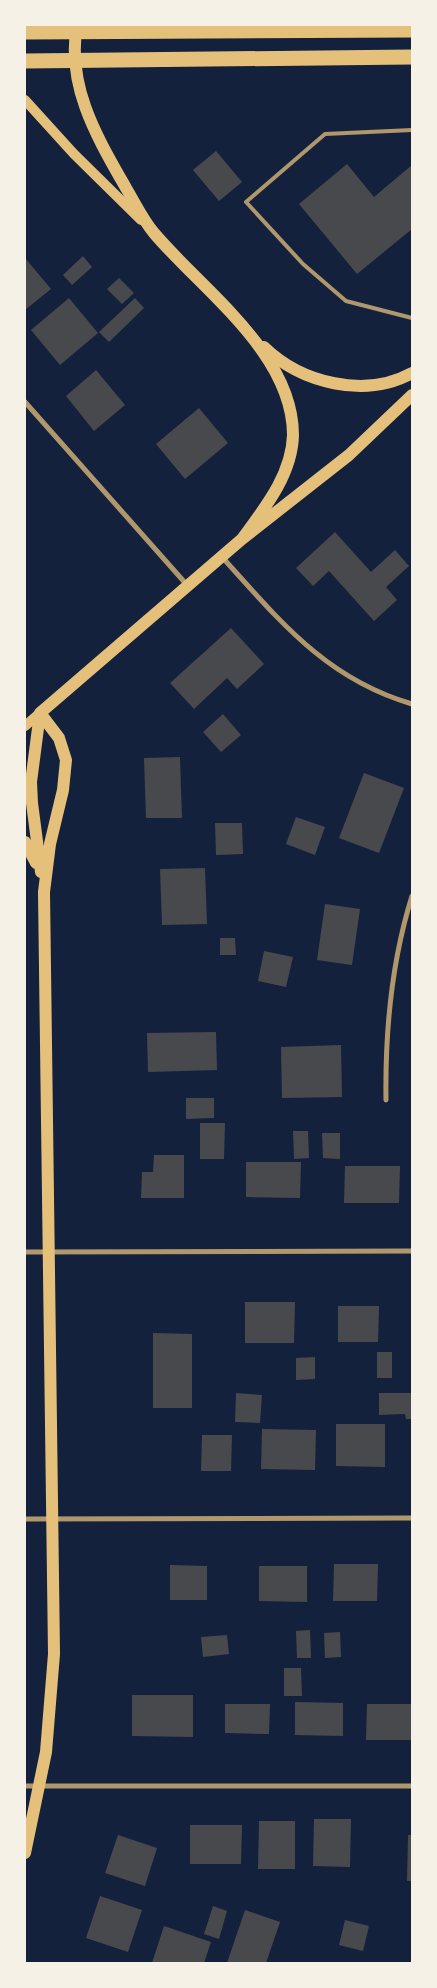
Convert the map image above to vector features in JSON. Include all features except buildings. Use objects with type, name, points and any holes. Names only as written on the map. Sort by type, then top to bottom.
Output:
[{"type":"highway","points":[[25,32],[412,30]]},
{"type":"highway","points":[[25,61],[412,57]]},
{"type":"main road","points":[[77,25],[75,68],[87,115],[119,176],[153,232]]},
{"type":"main road","points":[[25,100],[273,355],[297,371],[332,383],[351,386],[384,383],[412,373]]},
{"type":"main road","points":[[242,539],[264,510],[281,480],[287,465],[293,435],[287,402],[281,386],[264,353],[250,333]]},
{"type":"main road","points":[[25,726],[242,539],[349,455],[412,395]]},
{"type":"main road","points":[[40,713],[59,738],[66,760],[63,790],[50,844],[44,892]]},
{"type":"main road","points":[[25,1853],[40,1785],[49,1719],[53,1663],[53,1519],[47,1252],[44,892],[32,801],[32,764],[40,713]]},
{"type":"main road","points":[[25,842],[36,864],[44,892]]},
{"type":"street","points":[[25,402],[188,586]]},
{"type":"street","points":[[222,557],[282,624],[315,654],[364,686],[412,704]]},
{"type":"street","points":[[386,1100],[386,1032],[391,986],[400,938],[412,896]]},
{"type":"street","points":[[25,1252],[412,1251]]},
{"type":"street","points":[[25,1519],[412,1518]]},
{"type":"street","points":[[25,1786],[412,1786]]},
{"type":"lane","points":[[412,130],[325,134],[246,202],[303,264],[346,302],[412,318]]}]
